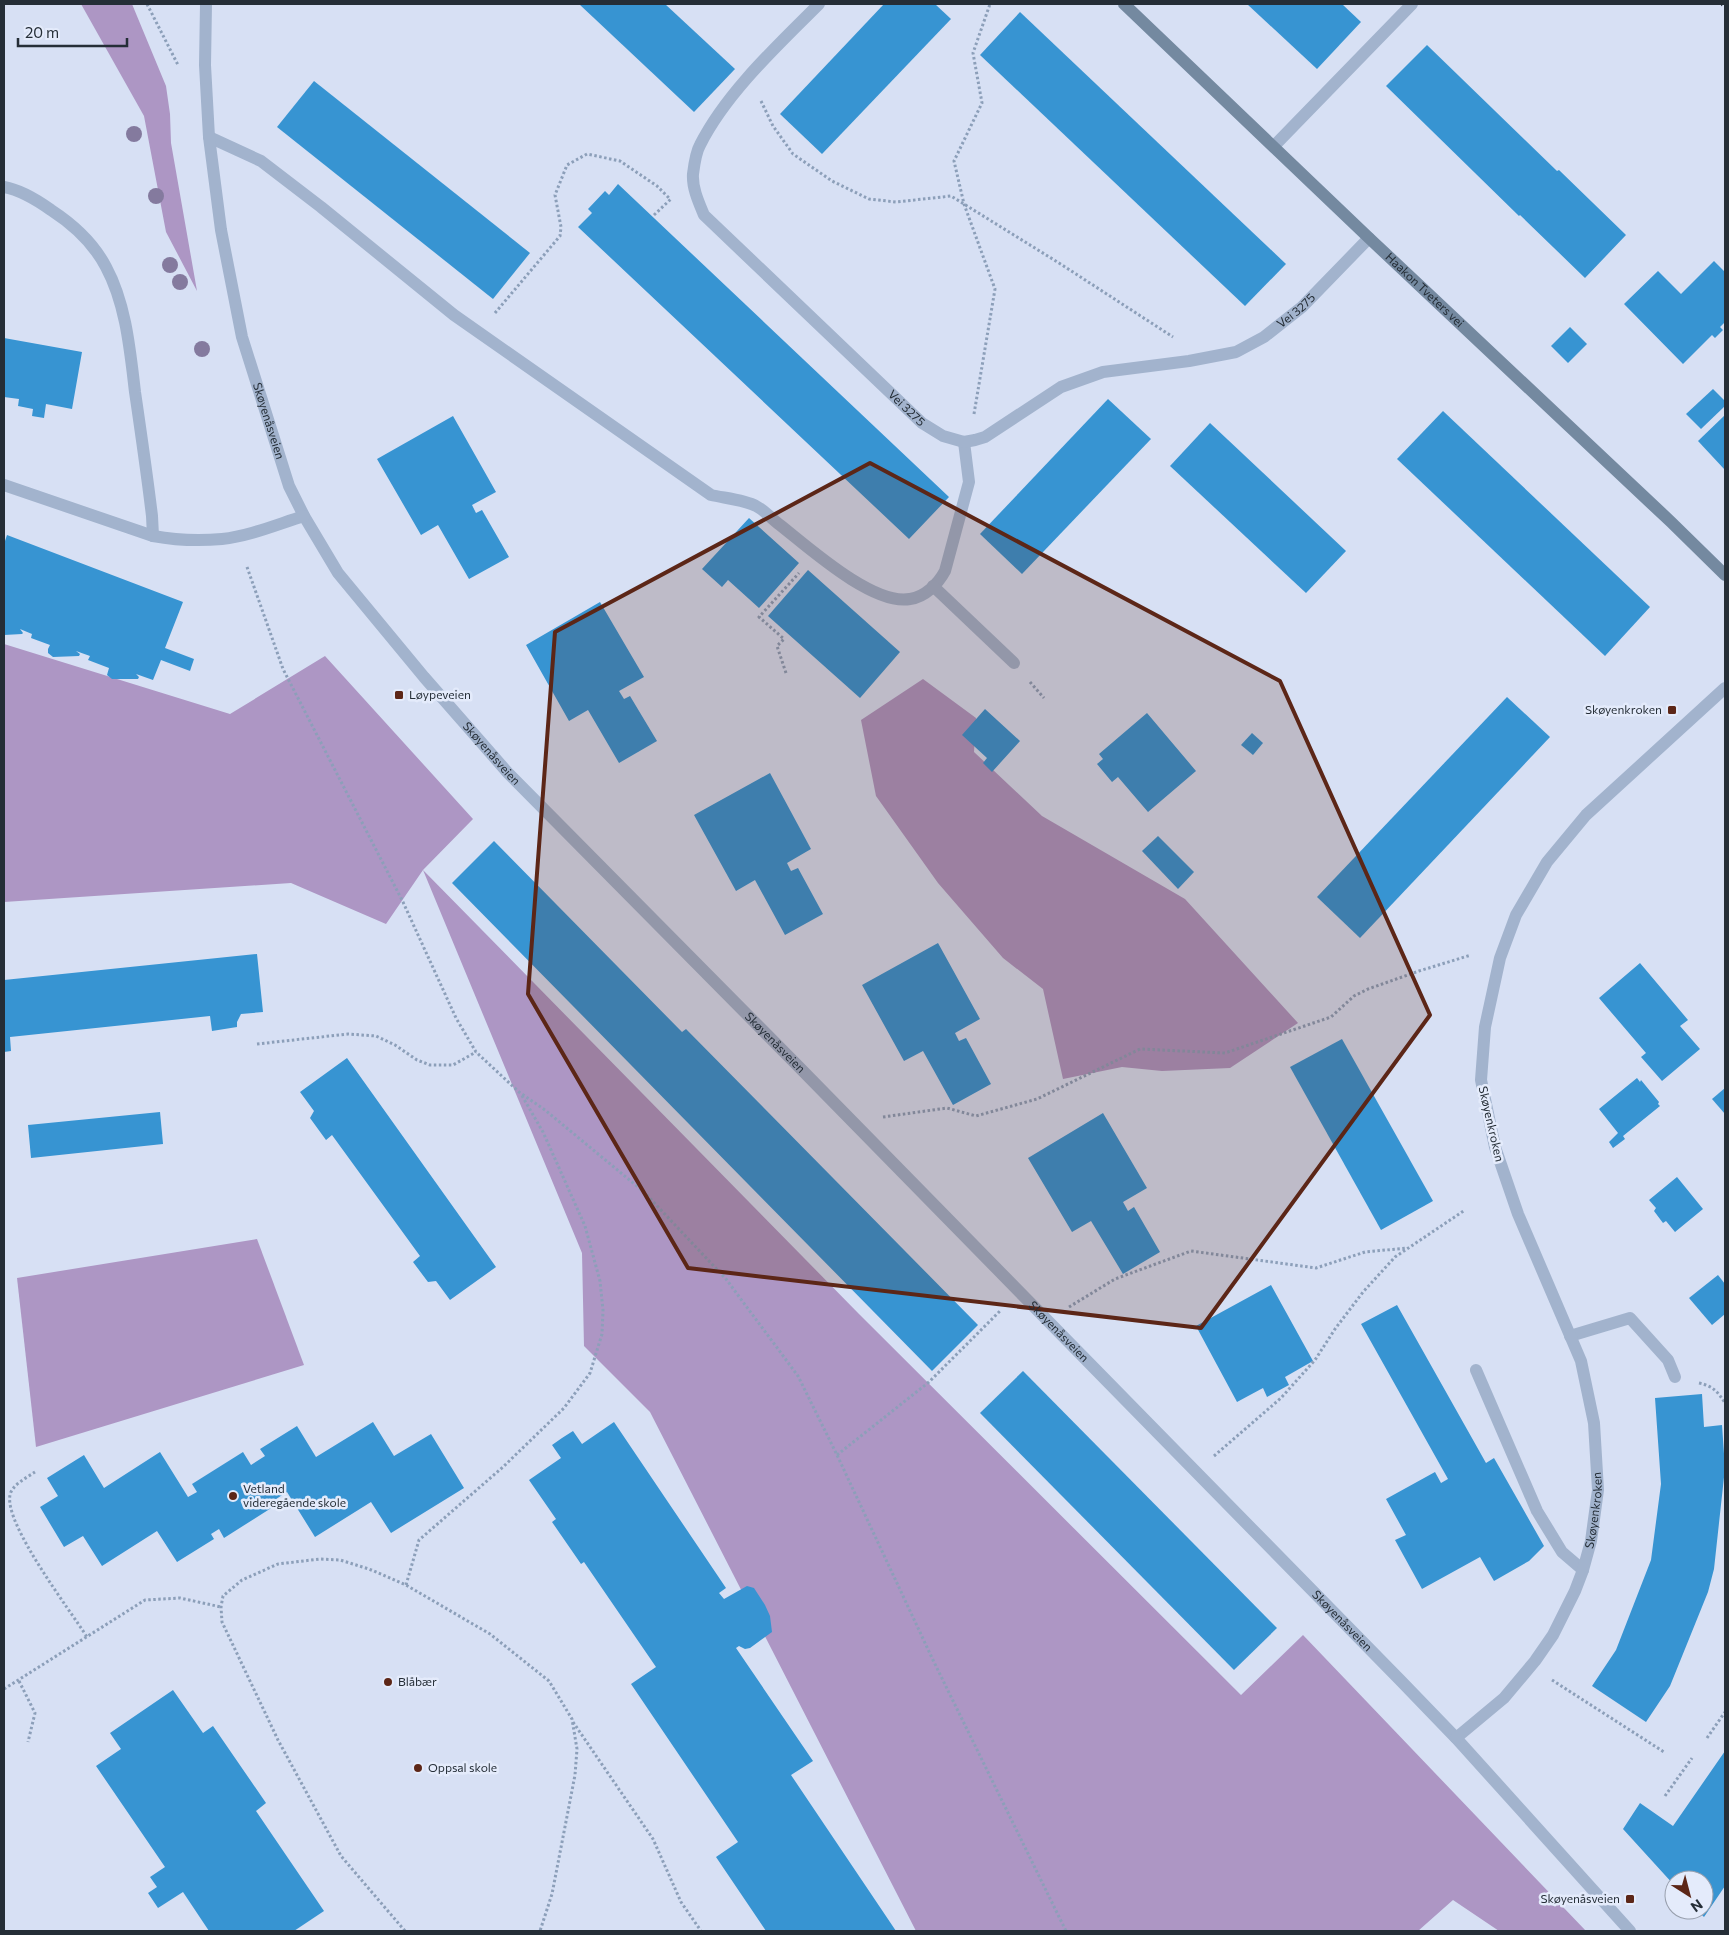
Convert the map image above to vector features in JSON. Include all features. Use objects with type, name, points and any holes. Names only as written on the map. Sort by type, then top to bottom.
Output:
[{"type":"street","name":"Skøyenåsveien","points":[[206,4],[205,66],[209,136],[221,230],[242,337],[289,486],[304,516],[338,572],[424,677],[508,773],[1048,1320],[1456,1738],[1630,1931]]},
{"type":"street","name":"Vei 3275","points":[[819,4],[747,80],[720,112],[699,146],[693,176],[698,202],[704,215],[922,423],[943,436],[969,441],[986,437],[1061,387],[1103,372],[1236,352],[1264,337],[1302,307],[1369,238]]},
{"type":"street","name":"Haakon Tveters vei","points":[[1124,4],[1725,575]]},
{"type":"street","points":[[1274,146],[1412,4]]},
{"type":"street","points":[[209,136],[261,161],[454,315],[711,495],[756,506],[824,560],[863,586],[894,599],[909,600],[921,596],[938,582],[945,571],[969,482],[969,441]]},
{"type":"street","points":[[4,187],[14,189],[38,201],[62,217],[81,232],[106,267],[118,296],[128,338],[151,506],[153,536]]},
{"type":"street","points":[[4,485],[153,536],[169,539],[222,539],[242,535],[304,516]]},
{"type":"street","points":[[933,586],[1014,663]]},
{"type":"street","name":"Skøyenkroken","points":[[1456,1738],[1504,1698],[1532,1666],[1553,1635],[1575,1591],[1583,1570],[1591,1541],[1598,1490],[1594,1423],[1581,1362],[1518,1214],[1495,1147],[1481,1080],[1485,1028],[1500,958],[1516,915],[1547,862],[1586,815],[1725,688]]},
{"type":"street","points":[[1570,1336],[1630,1318],[1668,1360],[1675,1378]]},
{"type":"street","name":"Skøyenkroken","points":[[1476,1370],[1537,1511],[1562,1552],[1583,1570]]},
{"type":"path","points":[[147,4],[181,69]]},
{"type":"path","points":[[969,441],[995,289],[964,204],[954,161],[982,103],[973,54],[990,4]]},
{"type":"path","points":[[747,80],[763,104],[773,126],[793,154],[832,181],[869,199],[896,202],[951,196],[1167,331],[1201,358]]},
{"type":"path","points":[[479,333],[560,236],[555,195],[567,165],[586,154],[620,161],[657,186],[670,199]]},
{"type":"path","points":[[247,567],[284,669],[403,902],[456,1018],[476,1052],[519,1092],[545,1110],[644,1192],[726,1279],[798,1376],[933,1660],[1066,1931]]},
{"type":"path","points":[[786,673],[777,646],[784,639],[759,617],[802,570]]},
{"type":"path","points":[[853,1122],[946,1108],[976,1116],[1037,1099],[1140,1049],[1225,1053],[1331,1016],[1354,996],[1368,989],[1472,955]]},
{"type":"path","points":[[257,1044],[348,1034],[376,1036],[417,1060],[430,1065],[453,1065],[476,1052]]},
{"type":"path","points":[[406,1585],[418,1540],[503,1467],[564,1408],[590,1372],[602,1334],[603,1310],[600,1281],[585,1226],[543,1132],[519,1092]]},
{"type":"path","points":[[1196,1472],[1281,1398],[1315,1360],[1335,1329],[1368,1286],[1394,1257],[1465,1210]]},
{"type":"path","points":[[1048,1320],[1115,1279],[1191,1251],[1316,1268],[1365,1252],[1406,1248]]},
{"type":"path","points":[[837,1455],[928,1382],[1000,1310]]},
{"type":"path","points":[[1675,1378],[1709,1385],[1717,1391],[1725,1403]]},
{"type":"path","points":[[35,1472],[20,1482],[10,1493],[14,1519],[27,1546],[87,1637]]},
{"type":"path","points":[[405,1931],[341,1856],[278,1740],[222,1622],[220,1607],[223,1596],[242,1580],[278,1564],[320,1559],[340,1560],[369,1569],[406,1585],[490,1634],[549,1681],[572,1719],[653,1839],[681,1902],[701,1931]]},
{"type":"path","points":[[4,1689],[145,1600],[180,1598],[220,1607]]},
{"type":"path","points":[[1532,1666],[1664,1752]]},
{"type":"path","points":[[19,1681],[35,1713],[28,1742]]},
{"type":"path","points":[[1706,1738],[1725,1712]]},
{"type":"path","points":[[540,1931],[552,1894],[574,1775],[577,1749],[572,1719]]},
{"type":"path","points":[[1665,1796],[1692,1758]]},
{"type":"highlighted area","points":[[870,463],[1280,681],[1430,1015],[1201,1328],[688,1268],[528,994],[555,632]]},
{"type":"shaded area","points":[[81,4],[132,4],[166,86],[170,114],[171,143],[197,291],[166,232],[144,116]]},
{"type":"shaded area","points":[[4,644],[230,714],[325,656],[473,819],[423,870],[386,924],[291,883],[4,902]]},
{"type":"shaded area","points":[[923,679],[976,718],[974,752],[1042,816],[1185,899],[1298,1023],[1230,1068],[1162,1071],[1122,1067],[1063,1079],[1043,989],[1003,958],[938,883],[876,796],[861,720]]},
{"type":"shaded area","points":[[423,870],[859,1314],[1241,1695],[1303,1635],[1586,1931],[1499,1931],[1453,1900],[1418,1931],[916,1931],[650,1412],[584,1346],[582,1253]]},
{"type":"shaded area","points":[[257,1239],[304,1365],[36,1447],[17,1278]]},
{"type":"building","points":[[579,4],[665,4],[735,69],[694,112]]},
{"type":"building","points":[[884,4],[935,4],[951,19],[822,154],[780,114]]},
{"type":"building","points":[[1247,4],[1342,4],[1361,22],[1317,69]]},
{"type":"building","points":[[1020,12],[1286,264],[1245,306],[980,55]]},
{"type":"building","points":[[1427,45],[1626,235],[1585,278],[1386,86]]},
{"type":"building","points":[[314,81],[530,253],[493,299],[277,127]]},
{"type":"building","points":[[618,184],[949,497],[909,539],[578,227],[592,213],[588,209],[605,191],[609,195]]},
{"type":"building","points":[[1714,261],[1725,272],[1725,322],[1720,327],[1723,330],[1715,338],[1712,335],[1683,364],[1624,304],[1658,271],[1681,294]]},
{"type":"building","points":[[1570,327],[1587,344],[1568,363],[1551,346]]},
{"type":"building","points":[[4,338],[82,352],[72,409],[46,404],[44,418],[32,416],[33,409],[18,406],[19,399],[4,397]]},
{"type":"building","points":[[1713,389],[1725,401],[1725,406],[1701,429],[1686,414]]},
{"type":"building","points":[[1108,399],[1151,439],[1022,574],[980,534]]},
{"type":"building","points":[[1443,411],[1650,607],[1605,656],[1397,459]]},
{"type":"building","points":[[1725,415],[1725,470],[1698,441]]},
{"type":"building","points":[[453,416],[496,492],[472,505],[476,513],[482,510],[509,557],[469,579],[438,525],[421,535],[377,459]]},
{"type":"building","points":[[1210,423],[1346,551],[1306,593],[1170,466]]},
{"type":"building","points":[[749,518],[799,563],[759,608],[728,580],[722,587],[702,569]]},
{"type":"building","points":[[7,535],[183,602],[165,648],[194,659],[190,671],[161,660],[153,680],[136,674],[139,677],[138,679],[112,679],[107,675],[109,668],[88,660],[90,656],[76,651],[80,654],[79,656],[53,657],[48,653],[50,645],[31,638],[32,634],[20,629],[22,634],[4,635],[4,544]]},
{"type":"building","points":[[808,570],[900,652],[860,698],[768,616]]},
{"type":"building","points":[[600,602],[644,677],[619,691],[624,699],[630,696],[657,741],[619,763],[588,710],[569,721],[526,645]]},
{"type":"building","points":[[1507,697],[1550,737],[1360,938],[1317,897]]},
{"type":"building","points":[[985,709],[1020,741],[992,772],[983,763],[987,758],[962,735]]},
{"type":"building","points":[[1147,713],[1196,771],[1148,812],[1118,777],[1112,782],[1097,764],[1103,759],[1099,754]]},
{"type":"building","points":[[1252,733],[1263,743],[1253,755],[1241,745]]},
{"type":"building","points":[[770,773],[811,849],[787,863],[791,871],[798,868],[823,914],[785,935],[755,880],[736,891],[694,815]]},
{"type":"building","points":[[1158,836],[1194,872],[1178,889],[1142,851]]},
{"type":"building","points":[[494,841],[682,1032],[686,1029],[978,1325],[932,1371],[452,883]]},
{"type":"building","points":[[938,943],[980,1019],[955,1033],[959,1041],[966,1038],[991,1084],[953,1105],[923,1051],[904,1061],[862,985]]},
{"type":"building","points":[[257,954],[263,1012],[241,1014],[237,1027],[212,1031],[210,1016],[10,1037],[11,1051],[4,1052],[4,980]]},
{"type":"building","points":[[1640,963],[1688,1020],[1680,1026],[1700,1049],[1662,1081],[1641,1057],[1646,1053],[1599,998]]},
{"type":"building","points":[[1342,1039],[1433,1201],[1381,1230],[1290,1067]]},
{"type":"building","points":[[347,1058],[496,1267],[450,1300],[436,1281],[428,1282],[413,1262],[420,1256],[332,1135],[326,1140],[310,1118],[314,1111],[300,1092]]},
{"type":"building","points":[[1637,1078],[1640,1082],[1641,1080],[1659,1102],[1660,1106],[1623,1136],[1625,1139],[1613,1148],[1609,1142],[1618,1133],[1599,1109]]},
{"type":"building","points":[[1725,1088],[1725,1114],[1712,1099]]},
{"type":"building","points":[[160,1112],[163,1144],[31,1158],[28,1125]]},
{"type":"building","points":[[1103,1113],[1147,1188],[1123,1202],[1128,1211],[1134,1207],[1160,1252],[1123,1274],[1091,1221],[1072,1232],[1028,1158]]},
{"type":"building","points":[[1677,1177],[1703,1209],[1675,1232],[1666,1221],[1663,1223],[1654,1211],[1656,1208],[1649,1200]]},
{"type":"building","points":[[1718,1275],[1725,1284],[1725,1314],[1712,1325],[1689,1298]]},
{"type":"building","points":[[1271,1285],[1313,1361],[1285,1377],[1289,1385],[1267,1397],[1263,1388],[1237,1402],[1196,1326]]},
{"type":"building","points":[[1397,1305],[1486,1463],[1494,1458],[1544,1546],[1529,1561],[1494,1581],[1480,1557],[1422,1589],[1395,1540],[1406,1535],[1386,1499],[1435,1472],[1441,1483],[1448,1479],[1361,1324]]},
{"type":"building","points":[[1023,1371],[1277,1628],[1234,1670],[980,1413]]},
{"type":"building","points":[[1702,1394],[1704,1427],[1722,1425],[1725,1468],[1714,1569],[1708,1592],[1670,1686],[1646,1722],[1592,1686],[1616,1650],[1651,1560],[1661,1484],[1655,1398]]},
{"type":"building","points":[[373,1422],[394,1456],[431,1434],[464,1488],[391,1533],[371,1502],[315,1537],[287,1492],[273,1501],[276,1505],[224,1538],[219,1529],[211,1534],[214,1539],[177,1562],[157,1531],[102,1566],[83,1536],[64,1547],[40,1507],[58,1496],[47,1478],[84,1455],[104,1488],[160,1452],[188,1497],[197,1492],[192,1484],[243,1452],[251,1465],[265,1456],[260,1449],[297,1426],[316,1457]]},
{"type":"building","points":[[614,1422],[726,1588],[719,1593],[724,1599],[747,1586],[754,1588],[765,1605],[770,1616],[772,1632],[750,1648],[745,1649],[739,1646],[736,1648],[813,1761],[791,1775],[896,1931],[766,1931],[716,1857],[738,1842],[631,1684],[656,1667],[584,1562],[581,1564],[552,1522],[556,1519],[529,1480],[561,1458],[552,1445],[562,1438],[573,1431],[582,1444]]},
{"type":"building","points":[[173,1690],[203,1733],[213,1726],[266,1803],[256,1811],[324,1911],[294,1931],[209,1931],[183,1892],[158,1908],[148,1893],[157,1887],[150,1877],[165,1867],[96,1766],[121,1749],[110,1733]]},
{"type":"building","points":[[1725,1751],[1725,1886],[1714,1902],[1714,1870],[1664,1870],[1664,1874],[1623,1829],[1640,1803],[1673,1826]]},
{"type":"place","name":"Løypeveien","points":[[399,695]]},
{"type":"place","name":"Skøyenkroken","points":[[1672,710]]},
{"type":"place","name":"Vetland videregående skole","points":[[233,1496]]},
{"type":"place","name":"Blåbær","points":[[388,1682]]},
{"type":"place","name":"Oppsal skole","points":[[418,1768]]},
{"type":"place","name":"Skøyenåsveien","points":[[1630,1899]]}]
